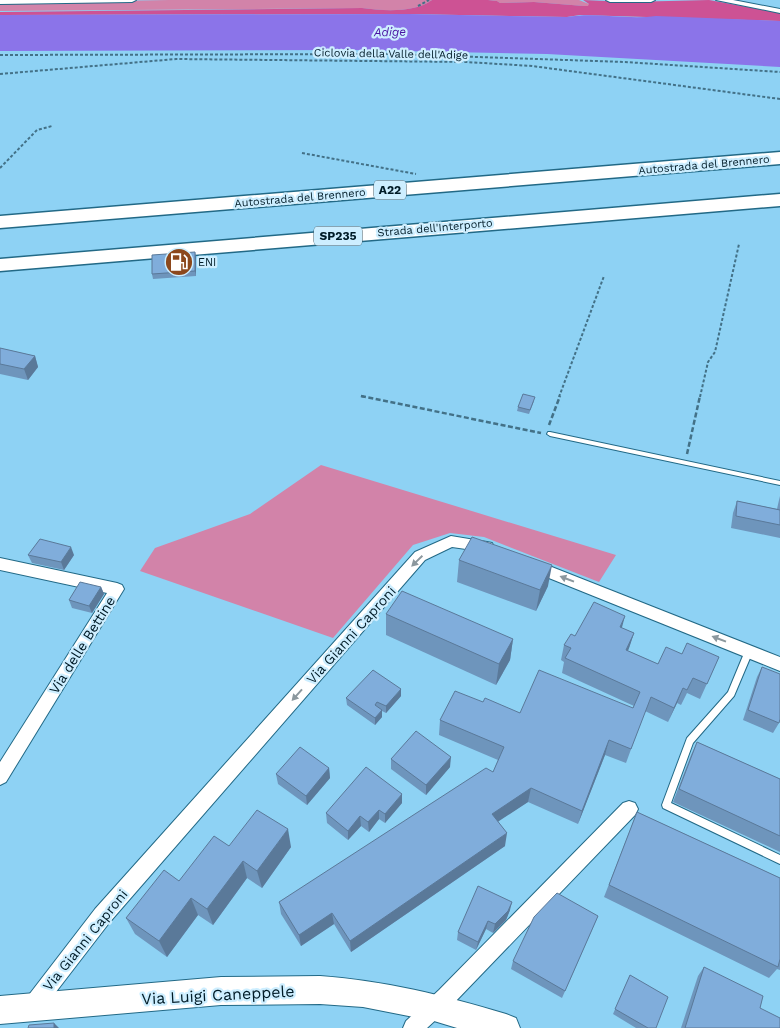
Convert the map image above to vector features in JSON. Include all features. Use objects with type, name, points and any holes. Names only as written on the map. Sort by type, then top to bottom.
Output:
[{"type":"highway","name":"Autostrada del Brennero","points":[[0,222],[780,158]]},
{"type":"highway","name":"Autostrada del Brennero","points":[[0,228],[780,165]]},
{"type":"highway","points":[[522,214],[598,200],[780,183]]},
{"type":"highway","name":"Strada dell'Interporto","points":[[0,258],[780,193]]},
{"type":"highway","name":"Strada dell'Interporto","points":[[0,264],[780,200]]},
{"type":"highway","points":[[677,209],[780,205]]},
{"type":"street","points":[[0,2],[132,0]]},
{"type":"street","points":[[610,0],[651,0]]},
{"type":"street","points":[[720,0],[780,12]]},
{"type":"street","name":"Via Gianni Caproni","points":[[32,1007],[102,916],[420,556],[451,541],[486,547],[504,554]]},
{"type":"street","points":[[522,562],[749,650],[780,664]]},
{"type":"street","name":"Via delle Bettine","points":[[0,564],[117,590],[0,777]]},
{"type":"street","points":[[413,1028],[628,809]]},
{"type":"street","name":"Via Luigi Caneppele","points":[[0,1010],[221,991],[320,990],[363,994],[434,1007],[506,1028]]},
{"type":"lane","points":[[230,252],[337,241],[363,234]]},
{"type":"lane","points":[[0,269],[71,263],[81,265]]},
{"type":"lane","points":[[550,434],[780,484]]},
{"type":"lane","points":[[749,650],[731,694],[690,741],[666,805],[780,860]]},
{"type":"path","points":[[418,6],[429,0]]},
{"type":"path","points":[[0,55],[390,54],[626,62],[780,72]]},
{"type":"path","name":"Ciclovia della Valle dell'Adige","points":[[0,74],[176,60],[466,62],[532,66],[780,98]]},
{"type":"path","points":[[0,168],[37,130],[52,126]]},
{"type":"path","points":[[302,153],[419,174]]},
{"type":"path","points":[[685,463],[708,362],[715,352],[739,244]]},
{"type":"path","points":[[361,396],[550,434],[549,425],[604,276]]},
{"type":"shaded area","points":[[169,0],[432,0],[417,7],[398,10],[362,8],[0,11],[0,3]]},
{"type":"shaded area","points":[[432,0],[488,0],[500,3],[534,2],[588,6],[589,4],[583,0],[628,2],[709,0],[780,13],[780,21],[580,15],[567,17],[409,14],[0,15],[0,12],[362,8],[398,10],[417,7]]},
{"type":"shaded area","points":[[488,0],[579,0],[589,4],[589,6],[534,2],[500,3]]},
{"type":"shaded area","points":[[321,465],[616,555],[599,582],[484,537],[450,533],[413,545],[333,638],[140,571],[155,548],[250,514]]},
{"type":"water","name":"Adige","points":[[409,14],[567,17],[589,15],[656,16],[780,21],[780,67],[547,54],[352,50],[0,51],[0,15]]},
{"type":"building","points":[[195,252],[195,271],[152,274],[152,255]]},
{"type":"building","points":[[0,348],[35,356],[24,369],[0,364]]},
{"type":"building","points":[[523,394],[535,397],[530,410],[518,407]]},
{"type":"building","points":[[737,501],[780,510],[780,525],[736,516]]},
{"type":"building","points":[[472,537],[552,565],[540,590],[459,560]]},
{"type":"building","points":[[40,539],[71,547],[61,562],[28,555]]},
{"type":"building","points":[[80,582],[101,587],[89,606],[69,600]]},
{"type":"building","points":[[402,591],[513,639],[499,664],[386,614]]},
{"type":"building","points":[[594,602],[625,616],[620,627],[634,633],[626,650],[658,664],[666,647],[682,654],[687,643],[719,657],[707,684],[693,678],[687,690],[683,688],[674,708],[651,697],[631,749],[609,740],[582,811],[531,788],[492,814],[507,833],[350,941],[332,913],[299,935],[279,902],[486,768],[493,772],[504,747],[440,720],[455,691],[483,702],[485,698],[520,713],[539,670],[633,708],[640,692],[565,658],[571,648],[564,645],[571,634],[575,636]]},
{"type":"building","points":[[762,667],[780,674],[779,723],[748,710]]},
{"type":"building","points":[[373,670],[401,689],[386,706],[377,702],[375,705],[382,710],[375,718],[346,698]]},
{"type":"building","points":[[416,731],[451,757],[426,785],[391,759]]},
{"type":"building","points":[[697,742],[780,779],[780,836],[679,789]]},
{"type":"building","points":[[300,747],[329,768],[306,796],[276,774]]},
{"type":"building","points":[[366,767],[402,794],[385,814],[379,810],[368,822],[360,816],[348,831],[326,813]]},
{"type":"building","points":[[257,810],[288,829],[257,871],[243,861],[207,909],[191,898],[159,941],[126,918],[164,870],[179,881],[214,836],[229,846]]},
{"type":"building","points":[[637,812],[780,878],[780,959],[778,967],[609,885]]},
{"type":"building","points":[[478,886],[512,902],[508,911],[495,924],[488,921],[478,942],[458,932]]},
{"type":"building","points":[[557,893],[598,916],[565,991],[513,961],[534,917]]},
{"type":"building","points":[[704,967],[763,996],[760,1008],[780,1018],[780,1028],[685,1028]]},
{"type":"building","points":[[630,975],[668,997],[656,1028],[648,1028],[615,1009]]},
{"type":"building","points":[[54,1023],[54,1028],[28,1028],[29,1025]]},
{"type":"place","name":"ENI","points":[[179,262]]}]
